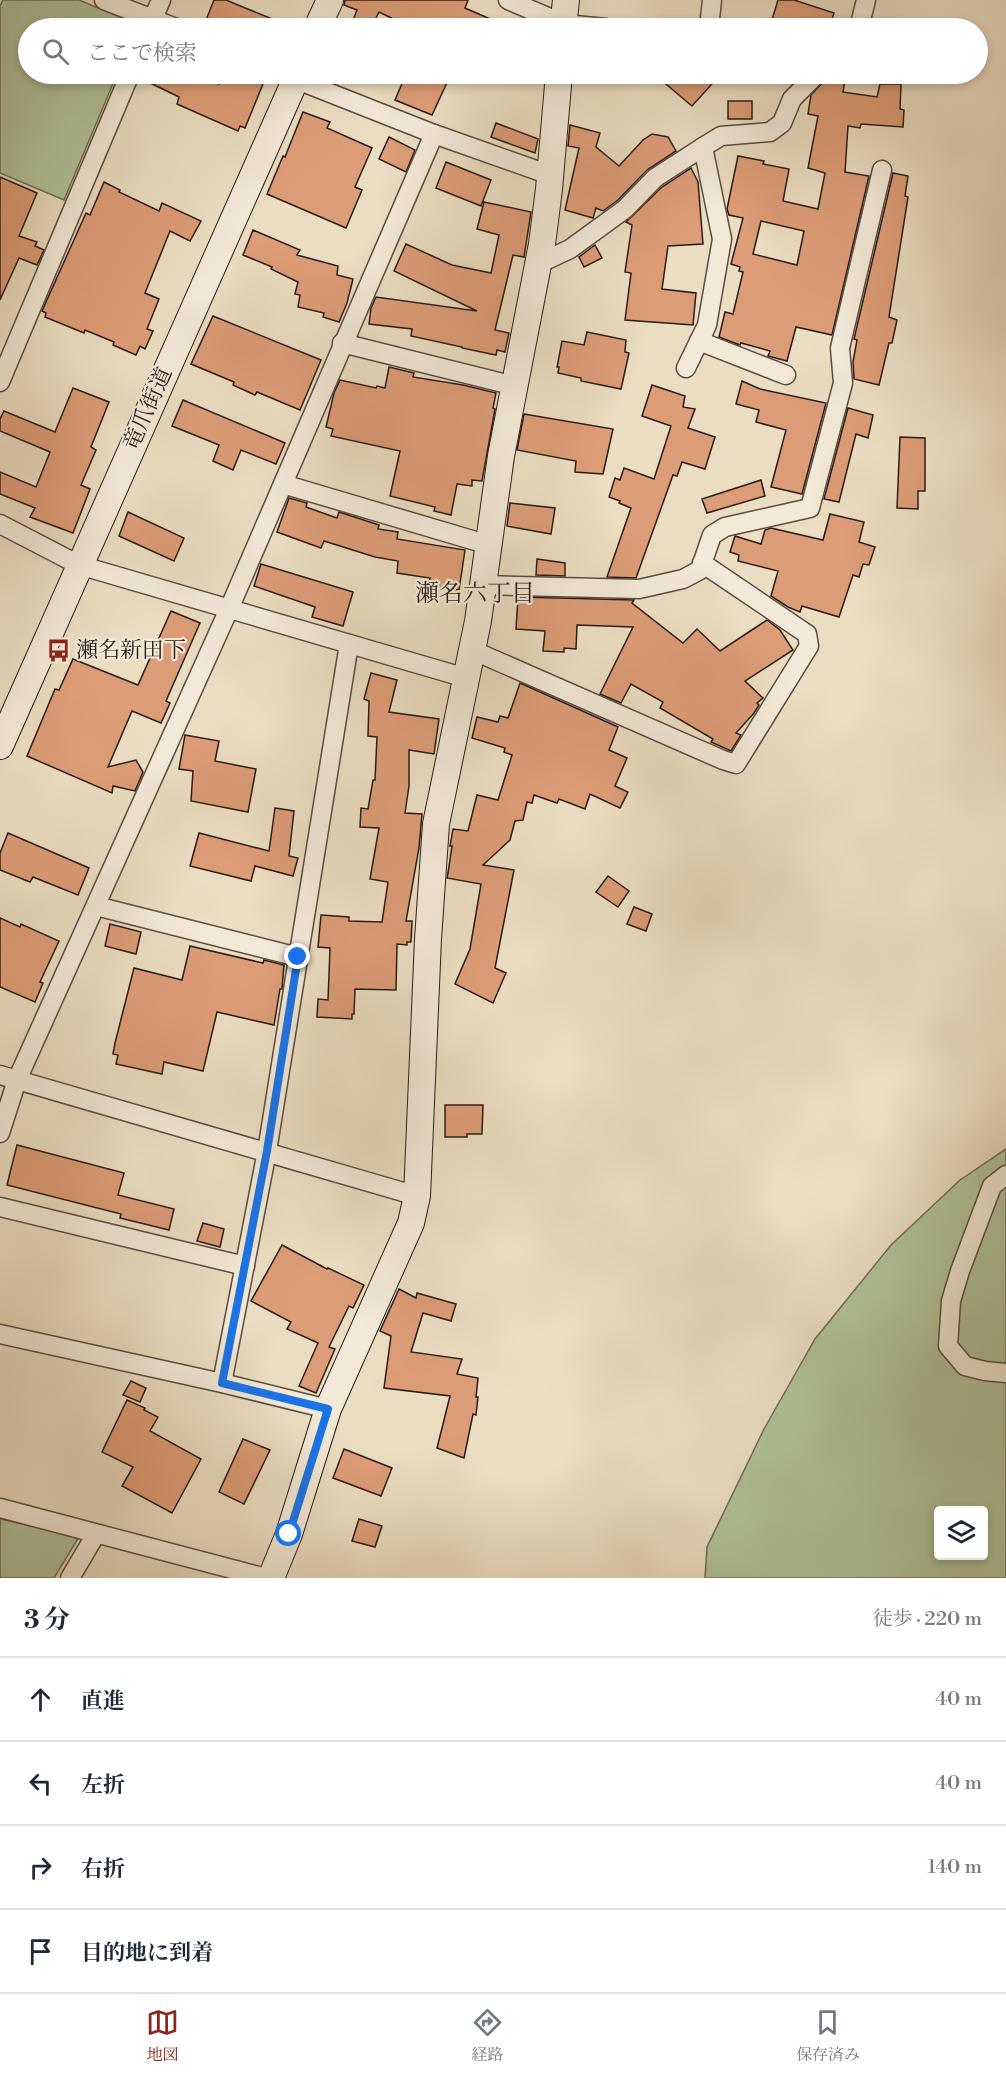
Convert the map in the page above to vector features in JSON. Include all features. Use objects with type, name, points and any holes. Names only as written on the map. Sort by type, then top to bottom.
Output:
[{"type":"street","points":[[104,0],[139,18]]},
{"type":"street","points":[[154,18],[161,0]]},
{"type":"street","points":[[322,18],[330,0]]},
{"type":"street","points":[[508,0],[565,18]]},
{"type":"street","points":[[711,18],[712,0]]},
{"type":"street","points":[[862,18],[866,0]]},
{"type":"street","points":[[0,382],[4,360],[126,84]]},
{"type":"street","name":"竜爪街道","points":[[0,746],[287,84]]},
{"type":"street","points":[[313,84],[434,134],[550,175]]},
{"type":"street","points":[[271,1578],[289,1534],[328,1409],[411,1223],[417,1196],[432,866],[436,824],[472,650],[501,456],[538,264],[550,175],[558,84]]},
{"type":"street","points":[[538,264],[570,249],[626,208],[655,178],[721,136],[770,132],[782,123],[792,99],[808,84]]},
{"type":"street","points":[[0,1133],[9,1078],[96,906],[229,609],[434,134]]},
{"type":"street","points":[[686,368],[707,325],[722,239],[703,147]]},
{"type":"street","points":[[483,585],[639,589],[683,579],[700,570],[712,535],[725,527],[810,508],[843,383],[840,348],[882,170]]},
{"type":"street","points":[[699,341],[786,375]]},
{"type":"street","points":[[342,343],[515,386]]},
{"type":"street","points":[[283,484],[489,545]]},
{"type":"street","points":[[0,524],[79,565],[466,678]]},
{"type":"street","points":[[472,650],[736,764],[809,646],[807,634],[702,563]]},
{"type":"street","points":[[222,1383],[267,1151],[349,644]]},
{"type":"street","points":[[96,906],[298,957]]},
{"type":"street","points":[[9,1078],[417,1196]]},
{"type":"street","points":[[1006,1175],[992,1186],[960,1271],[951,1301],[948,1346],[965,1366],[1006,1373]]},
{"type":"street","points":[[0,1207],[244,1266]]},
{"type":"street","points":[[0,1334],[328,1409]]},
{"type":"street","points":[[0,1508],[266,1578]]},
{"type":"street","points":[[70,1578],[96,1534]]},
{"type":"green space","points":[[3,0],[79,0],[122,18],[18,18],[18,84],[113,84],[64,200],[0,173],[0,6]]},
{"type":"green space","points":[[1006,1149],[1006,1578],[705,1578],[707,1547],[764,1429],[815,1339],[891,1245],[960,1180]]},
{"type":"green space","points":[[0,1519],[79,1537],[54,1578],[0,1578]]},
{"type":"building","points":[[214,0],[226,0],[270,18],[207,18]]},
{"type":"building","points":[[345,0],[468,0],[465,8],[488,18],[391,18],[379,12],[376,18],[354,18],[357,10],[344,5]]},
{"type":"building","points":[[778,0],[794,0],[834,13],[832,18],[773,18]]},
{"type":"building","points":[[152,84],[263,84],[245,128],[240,126],[238,131],[177,104],[179,97]]},
{"type":"building","points":[[402,84],[446,84],[432,115],[395,100]]},
{"type":"building","points":[[666,84],[712,84],[692,106]]},
{"type":"building","points":[[821,84],[844,84],[843,92],[877,97],[880,84],[901,84],[900,109],[904,110],[903,127],[861,124],[860,128],[848,126],[845,172],[869,176],[832,335],[796,327],[787,361],[768,356],[770,351],[741,343],[740,345],[719,337],[725,312],[733,314],[743,272],[739,271],[740,267],[731,264],[743,218],[729,215],[727,209],[738,156],[789,169],[783,201],[818,209],[825,173],[808,168],[818,116],[808,114],[811,95]],"holes":[[[761,221],[804,231],[797,265],[753,254]]]},
{"type":"building","points":[[728,101],[752,101],[752,119],[728,119]]},
{"type":"building","points":[[303,112],[330,122],[327,128],[372,148],[355,187],[362,190],[346,228],[267,194]]},
{"type":"building","points":[[496,123],[538,139],[535,153],[491,137]]},
{"type":"building","points":[[570,125],[600,133],[596,147],[619,166],[643,140],[652,134],[668,137],[676,151],[647,170],[618,200],[603,211],[596,208],[593,218],[565,210],[579,148],[568,146]]},
{"type":"building","points":[[389,137],[415,150],[406,172],[379,159]]},
{"type":"building","points":[[446,162],[491,180],[481,206],[436,188]]},
{"type":"building","points":[[691,168],[698,182],[703,244],[668,246],[662,289],[696,293],[693,325],[625,320],[631,273],[625,272],[632,225],[626,222],[662,187]]},
{"type":"building","points":[[893,173],[908,176],[905,196],[908,197],[889,317],[897,320],[879,385],[854,379],[853,362],[857,340],[854,339]]},
{"type":"building","points":[[0,177],[37,193],[19,236],[37,242],[35,246],[44,250],[37,265],[19,258],[0,300]]},
{"type":"building","points":[[104,182],[120,190],[119,192],[159,211],[162,203],[201,221],[190,241],[170,231],[145,293],[159,299],[147,329],[153,331],[145,349],[140,346],[136,355],[113,345],[114,342],[45,317],[46,313],[42,311],[86,213],[90,215]]},
{"type":"building","points":[[484,202],[531,212],[524,257],[513,255],[495,330],[509,333],[505,352],[497,350],[496,355],[462,348],[411,336],[412,329],[369,324],[371,308],[376,297],[477,311],[394,271],[406,244],[452,265],[491,273],[499,235],[477,229]]},
{"type":"building","points":[[253,230],[300,250],[297,255],[338,266],[337,275],[353,279],[339,322],[323,317],[324,313],[298,307],[300,295],[295,294],[298,282],[271,269],[272,267],[243,255]]},
{"type":"building","points":[[595,245],[602,258],[584,267],[579,257]]},
{"type":"building","points":[[213,316],[321,360],[300,410],[257,392],[255,395],[233,385],[234,382],[191,364]]},
{"type":"building","points":[[587,332],[626,340],[625,352],[629,353],[621,389],[581,381],[581,378],[558,373],[562,341],[584,345]]},
{"type":"building","points":[[389,367],[414,373],[413,377],[496,393],[482,481],[472,480],[472,486],[457,484],[451,515],[434,511],[435,507],[390,496],[400,451],[331,436],[333,429],[326,427],[334,393],[340,380],[385,388]]},
{"type":"building","points":[[742,381],[760,389],[826,403],[802,494],[771,487],[786,430],[756,422],[759,410],[736,404]]},
{"type":"building","points":[[652,385],[685,396],[683,407],[695,409],[688,428],[715,437],[705,469],[682,462],[677,476],[673,475],[636,578],[607,577],[631,508],[609,497],[615,478],[620,480],[624,468],[654,479],[671,426],[642,416]]},
{"type":"building","points":[[73,388],[109,402],[91,447],[96,450],[81,485],[90,489],[73,533],[30,517],[35,508],[0,494],[0,472],[36,487],[50,452],[0,431],[0,419],[4,411],[55,432]]},
{"type":"building","points":[[183,400],[285,443],[276,464],[241,450],[233,470],[213,461],[219,445],[172,426]]},
{"type":"building","points":[[848,408],[873,415],[868,438],[856,434],[839,502],[824,499]]},
{"type":"building","points":[[524,414],[613,429],[603,474],[575,472],[576,461],[517,450]]},
{"type":"building","points":[[900,437],[925,438],[925,491],[918,491],[918,509],[897,508]]},
{"type":"building","points":[[761,480],[765,496],[707,513],[702,499]]},
{"type":"building","points":[[289,498],[307,503],[306,507],[337,518],[339,512],[379,525],[378,529],[398,532],[397,539],[465,550],[459,590],[439,587],[439,583],[429,582],[430,578],[397,573],[398,561],[375,557],[324,541],[321,548],[277,532]]},
{"type":"building","points":[[510,503],[555,508],[551,534],[507,526]]},
{"type":"building","points":[[128,512],[184,538],[174,561],[119,536]]},
{"type":"building","points":[[830,514],[864,522],[859,542],[875,547],[869,565],[863,564],[859,577],[853,575],[839,617],[802,606],[800,612],[788,607],[771,596],[778,571],[738,561],[739,555],[730,552],[735,536],[761,544],[765,530],[771,528],[823,540]]},
{"type":"building","points":[[537,559],[565,563],[565,576],[536,575]]},
{"type":"building","points":[[261,564],[353,592],[343,626],[312,617],[315,607],[254,586]]},
{"type":"building","points":[[518,597],[634,600],[632,603],[683,643],[697,629],[720,651],[767,620],[780,630],[793,650],[745,681],[763,698],[757,703],[759,705],[754,713],[736,733],[741,735],[731,751],[711,742],[713,739],[660,708],[663,702],[631,684],[621,703],[600,694],[633,627],[577,625],[576,649],[564,648],[564,652],[543,651],[545,631],[516,629]]},
{"type":"building","points":[[171,611],[200,623],[166,701],[170,703],[161,723],[132,711],[108,767],[136,760],[143,772],[135,791],[113,786],[112,793],[27,756],[55,689],[59,690],[73,659],[138,685]]},
{"type":"building","points":[[371,673],[397,680],[389,712],[439,719],[434,754],[409,750],[409,786],[405,813],[422,814],[419,848],[406,921],[412,921],[411,942],[407,942],[407,945],[397,944],[396,990],[355,989],[352,1019],[317,1017],[318,999],[328,1000],[330,948],[318,947],[321,915],[349,917],[349,921],[382,922],[388,882],[370,879],[379,828],[360,827],[361,808],[368,809],[373,780],[375,780],[377,737],[368,736],[369,701],[364,699]]},
{"type":"building","points":[[520,683],[618,727],[609,750],[627,758],[615,786],[628,792],[620,808],[590,794],[585,809],[559,799],[557,803],[534,795],[532,803],[527,802],[523,820],[515,821],[510,840],[483,865],[514,870],[495,968],[506,973],[493,1003],[455,984],[470,949],[481,884],[447,878],[453,829],[468,831],[477,795],[498,800],[512,755],[504,752],[505,748],[472,738],[477,717],[498,722],[500,716],[508,718]]},
{"type":"building","points":[[185,735],[219,741],[215,761],[256,769],[248,812],[191,801],[193,771],[179,769]]},
{"type":"building","points":[[275,808],[294,811],[289,856],[298,858],[293,876],[255,866],[251,881],[190,866],[199,833],[269,851]]},
{"type":"building","points":[[8,833],[89,868],[78,895],[33,877],[30,882],[0,870],[0,853]]},
{"type":"building","points":[[608,876],[629,891],[618,907],[596,892]]},
{"type":"building","points":[[634,907],[652,914],[646,931],[627,924]]},
{"type":"building","points":[[0,918],[20,927],[21,924],[59,941],[40,982],[43,983],[35,1002],[0,987]]},
{"type":"building","points":[[110,924],[141,932],[136,954],[105,946]]},
{"type":"building","points":[[190,946],[263,963],[264,960],[284,965],[282,989],[280,989],[274,1025],[217,1012],[203,1071],[164,1062],[162,1074],[116,1064],[118,1055],[113,1054],[115,1043],[134,968],[182,980]]},
{"type":"building","points":[[445,1105],[483,1105],[482,1134],[445,1137]]},
{"type":"building","points":[[17,1145],[124,1173],[118,1195],[174,1209],[169,1230],[120,1218],[121,1214],[7,1185]]},
{"type":"building","points":[[203,1223],[224,1229],[220,1247],[197,1241]]},
{"type":"building","points":[[282,1245],[327,1269],[364,1285],[353,1308],[349,1306],[329,1347],[335,1349],[316,1393],[299,1386],[318,1343],[287,1329],[291,1322],[251,1301]]},
{"type":"building","points":[[399,1289],[416,1298],[417,1293],[456,1304],[451,1321],[423,1313],[411,1352],[462,1359],[457,1374],[478,1378],[476,1415],[473,1414],[464,1458],[437,1448],[450,1396],[384,1388],[391,1336],[380,1331]]},
{"type":"building","points":[[131,1381],[146,1388],[140,1402],[123,1395]]},
{"type":"building","points":[[127,1400],[158,1417],[150,1431],[201,1459],[172,1513],[122,1486],[133,1467],[102,1452]]},
{"type":"building","points":[[243,1439],[270,1450],[244,1504],[219,1492]]},
{"type":"building","points":[[344,1449],[392,1468],[381,1496],[333,1478]]},
{"type":"building","points":[[359,1519],[382,1526],[375,1547],[352,1541]]},
{"type":"place","name":"瀬名新田下","points":[[58,650]]},
{"type":"district","name":"瀬名六丁目","points":[[475,594]]},
{"type":"route","points":[[289,1534],[328,1409],[222,1383],[267,1151],[298,957]]}]
